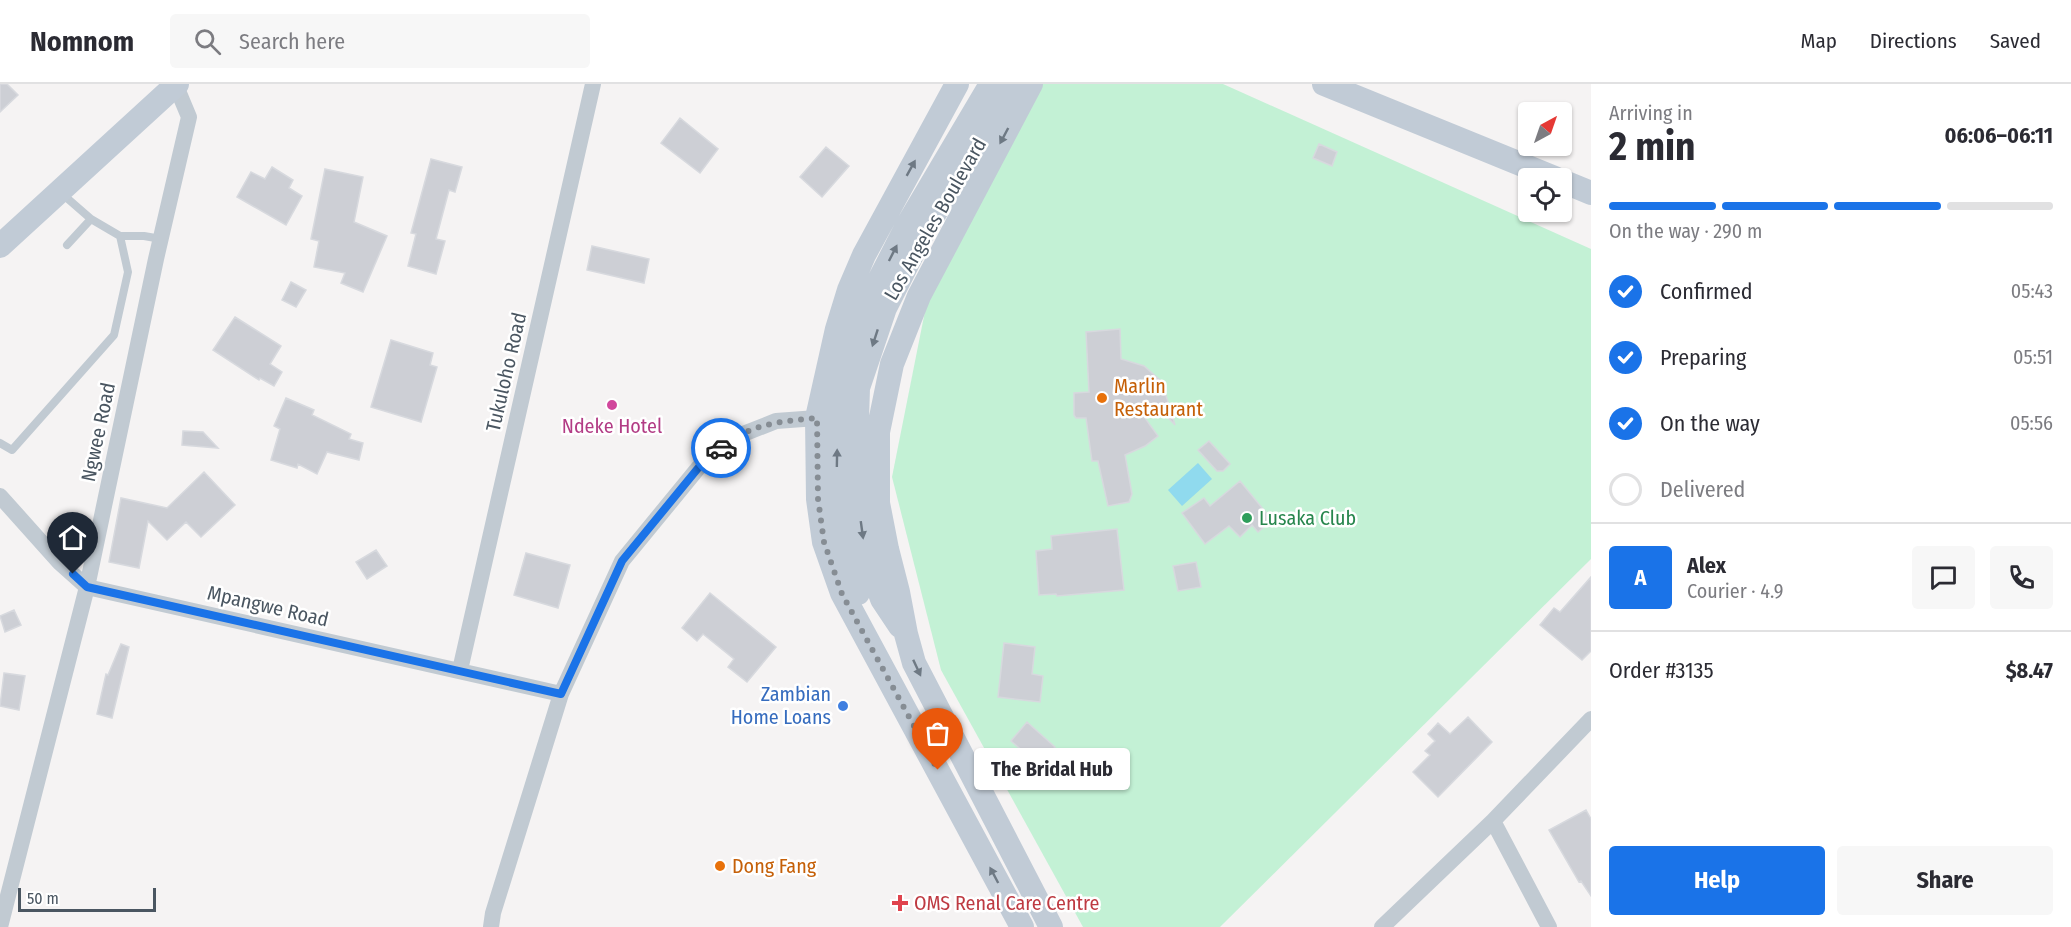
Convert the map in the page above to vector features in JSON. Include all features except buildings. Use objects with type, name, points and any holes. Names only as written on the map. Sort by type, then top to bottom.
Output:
[{"type":"main road","name":"Los Angeles Boulevard","points":[[957,84],[864,255],[849,290],[837,329],[817,418],[818,499],[824,542],[842,594],[1022,927]]},
{"type":"main road","name":"Los Angeles Boulevard","points":[[868,639],[863,609],[847,556],[837,484],[840,385],[868,302],[908,224],[991,84]]},
{"type":"main road","name":"Los Angeles Boulevard","points":[[906,634],[882,598],[865,551],[855,482],[858,388],[885,308],[924,231],[1011,84]]},
{"type":"main road","name":"Los Angeles Boulevard","points":[[1031,84],[919,296],[892,364],[878,432],[878,504],[914,663],[1051,927]]},
{"type":"main road","points":[[1324,84],[1530,168]]},
{"type":"main road","points":[[0,246],[176,85]]},
{"type":"main road","points":[[1572,185],[1591,193]]},
{"type":"street","name":"Tukuloho Road","points":[[459,670],[593,84]]},
{"type":"street","name":"Ngwee Road","points":[[0,927],[87,587],[189,117],[176,85]]},
{"type":"street","points":[[491,927],[493,913],[561,694],[622,561],[699,467],[733,438],[776,421],[817,418]]},
{"type":"street","name":"Mpangwe Road","points":[[0,496],[58,562],[87,587],[561,694]]},
{"type":"street","points":[[1382,927],[1493,821],[1591,719]]},
{"type":"street","points":[[1493,821],[1550,927]]},
{"type":"lane","points":[[59,192],[91,219],[120,236],[161,239]]},
{"type":"lane","points":[[67,245],[91,219]]},
{"type":"lane","points":[[0,443],[12,450],[114,335],[128,272],[120,236]]},
{"type":"green space","name":"Lusaka Club","points":[[1041,84],[1223,84],[1518,216],[1518,222],[1531,222],[1591,249],[1591,559],[1220,927],[1083,927],[941,670],[892,477],[930,286]]},
{"type":"water","points":[[1198,463],[1212,479],[1182,506],[1168,490]]},
{"type":"way so far","points":[[721,448],[733,438],[776,421],[817,418],[818,499],[824,542],[842,594],[938,770]]},
{"type":"place","name":"Marlin Restaurant","points":[[1102,398]]},
{"type":"place","name":"Ndeke Hotel","points":[[612,405]]},
{"type":"place","name":"Lusaka Club","points":[[1247,518]]},
{"type":"place","name":"Zambian Home Loans","points":[[843,706]]},
{"type":"place","name":"The Bridal Hub","points":[[938,770]]},
{"type":"place","name":"Dong Fang","points":[[720,866]]},
{"type":"place","name":"OMS Renal Care Centre","points":[[900,903]]},
{"type":"route","points":[[73,574],[87,587],[561,694],[622,561],[699,467],[721,448]]}]
